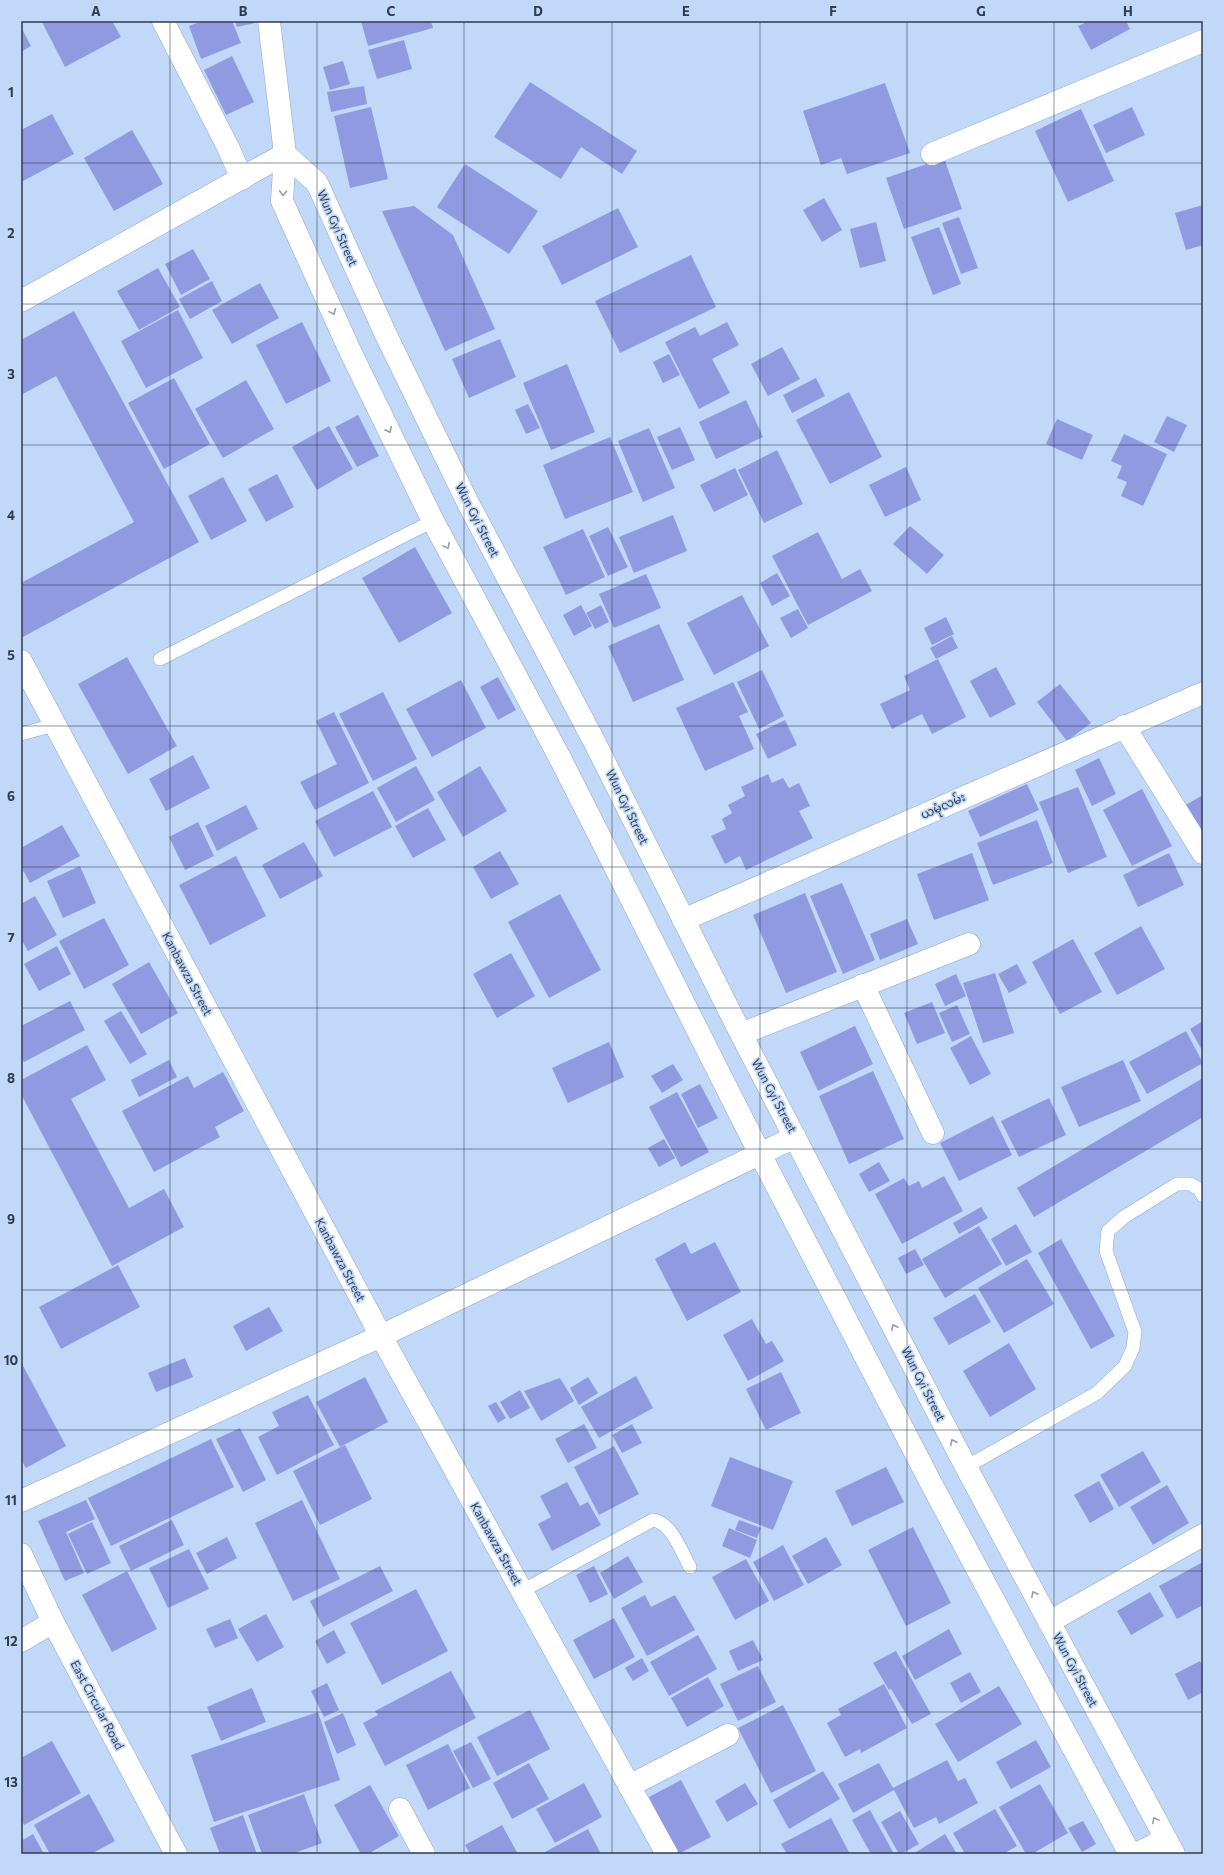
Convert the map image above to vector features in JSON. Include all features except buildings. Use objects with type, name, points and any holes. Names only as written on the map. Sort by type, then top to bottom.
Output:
[{"type":"street","points":[[163,21],[228,147],[242,179]]},
{"type":"street","points":[[269,21],[284,154],[282,201],[351,353],[434,521],[560,758],[760,1154],[932,1485],[1130,1854]]},
{"type":"street","points":[[932,154],[1203,41]]},
{"type":"street","points":[[21,301],[242,179],[284,154]]},
{"type":"street","name":"Wun Gyi Street","points":[[284,154],[317,183],[386,335],[468,503],[594,741],[741,1034],[966,1467],[1170,1847]]},
{"type":"street","name":"Kanbawza Street","points":[[21,661],[381,1336],[667,1854]]},
{"type":"street","name":"ယမုံလမ်း","points":[[683,920],[1124,726],[1203,693]]},
{"type":"street","points":[[1124,726],[1203,853]]},
{"type":"street","points":[[741,1034],[969,944]]},
{"type":"street","points":[[863,985],[933,1133]]},
{"type":"street","points":[[21,1501],[381,1336],[795,1137]]},
{"type":"street","points":[[1049,1622],[1203,1535]]},
{"type":"street","name":"East Circular Road","points":[[21,1554],[53,1622],[176,1854]]},
{"type":"street","points":[[21,1641],[53,1622]]},
{"type":"street","points":[[629,1786],[728,1735]]},
{"type":"street","points":[[400,1809],[424,1854]]},
{"type":"street","points":[[1136,1854],[1170,1847]]},
{"type":"lane","points":[[160,659],[434,521]]},
{"type":"lane","points":[[21,734],[54,725]]},
{"type":"lane","points":[[966,1467],[1097,1393],[1125,1366],[1133,1348],[1135,1332],[1106,1250],[1108,1231],[1124,1217],[1176,1184],[1190,1184],[1199,1189],[1203,1196]]},
{"type":"lane","points":[[522,1591],[652,1520],[661,1521],[667,1527],[690,1567]]}]
